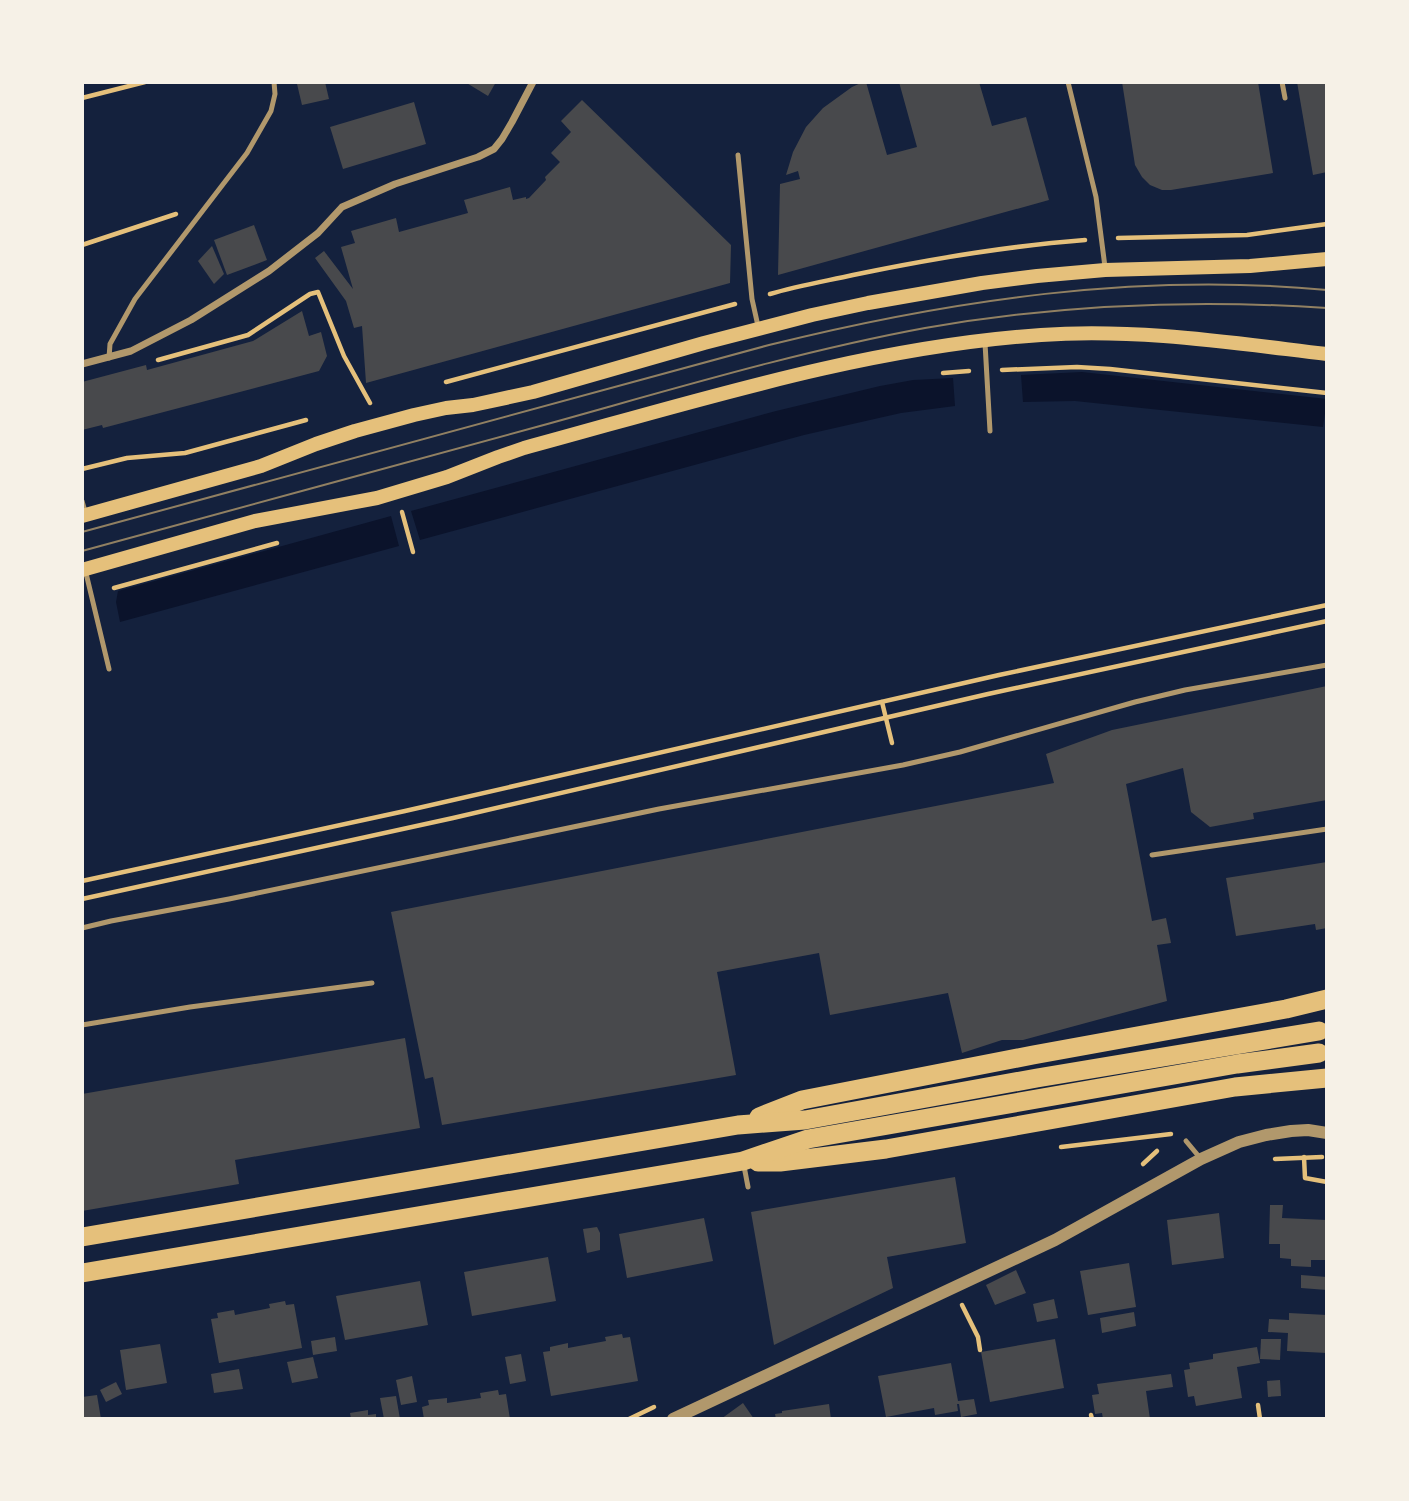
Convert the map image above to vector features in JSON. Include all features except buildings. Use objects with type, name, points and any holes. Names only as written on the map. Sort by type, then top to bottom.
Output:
[{"type":"highway","points":[[738,1125],[803,1100],[1327,999]]},
{"type":"highway","points":[[82,1237],[738,1125],[805,1120],[1319,1031]]},
{"type":"highway","points":[[82,1273],[743,1161],[808,1139],[1237,1064],[1319,1053]]},
{"type":"highway","points":[[743,1161],[780,1162],[886,1149],[1235,1087],[1327,1078]]},
{"type":"main road","points":[[84,511],[261,466],[355,431],[446,408],[474,405],[533,392],[620,366],[857,305],[930,291],[1037,276],[1105,270],[1250,266],[1327,259]]},
{"type":"main road","points":[[84,570],[254,521],[377,498],[447,477],[524,448],[762,384],[926,347],[1042,334],[1116,334],[1185,338],[1327,354]]},
{"type":"street","points":[[82,364],[131,351],[191,320],[269,271],[318,233],[342,207],[395,184],[478,157],[494,149],[533,82]]},
{"type":"street","points":[[1308,1130],[1327,1123]]},
{"type":"street","points":[[673,1419],[1055,1240],[1201,1159],[1239,1142],[1291,1131],[1327,1133]]},
{"type":"lane","points":[[108,358],[110,344],[135,299],[247,153],[271,111],[275,94],[274,82]]},
{"type":"lane","points":[[1068,82],[1096,197],[1105,270]]},
{"type":"lane","points":[[1282,82],[1284,98]]},
{"type":"lane","points":[[738,155],[752,299],[758,329]]},
{"type":"lane","points":[[985,340],[990,431]]},
{"type":"lane","points":[[84,570],[109,669]]},
{"type":"lane","points":[[82,928],[229,900],[646,811],[903,765],[1185,690],[1327,665]]},
{"type":"lane","points":[[1152,855],[1327,829]]},
{"type":"lane","points":[[82,1025],[190,1007],[372,983]]},
{"type":"lane","points":[[1186,1141],[1201,1159]]},
{"type":"lane","points":[[743,1161],[748,1187]]},
{"type":"path","points":[[82,98],[124,85],[145,82]]},
{"type":"path","points":[[82,246],[207,204]]},
{"type":"path","points":[[151,361],[163,360],[248,335],[310,294],[318,292],[344,356],[370,403]]},
{"type":"path","points":[[939,373],[1077,367],[1327,393]]},
{"type":"path","points":[[410,506],[400,506],[413,552]]},
{"type":"path","points":[[114,588],[285,541]]},
{"type":"path","points":[[82,881],[405,811],[999,675],[1327,605]]},
{"type":"path","points":[[82,899],[1327,621]]},
{"type":"path","points":[[882,702],[892,743]]},
{"type":"path","points":[[1327,1157],[1304,1157],[1305,1178],[1327,1182]]},
{"type":"path","points":[[961,1304],[978,1337],[980,1350]]},
{"type":"path","points":[[1258,1405],[1260,1419]]},
{"type":"water","points":[[1082,372],[1327,399],[1323,427],[1075,401],[1023,402],[1021,375]]},
{"type":"water","points":[[953,378],[955,406],[901,413],[804,435],[420,540],[411,511],[776,411],[880,386],[913,380]]},
{"type":"water","points":[[391,516],[399,546],[120,622],[116,602],[118,591]]},
{"type":"tram line","points":[[82,532],[769,345],[906,315],[1045,294],[1116,288],[1256,285],[1327,290]]},
{"type":"tram line","points":[[82,551],[731,373],[925,328],[1025,314],[1125,306],[1226,304],[1327,308]]}]
